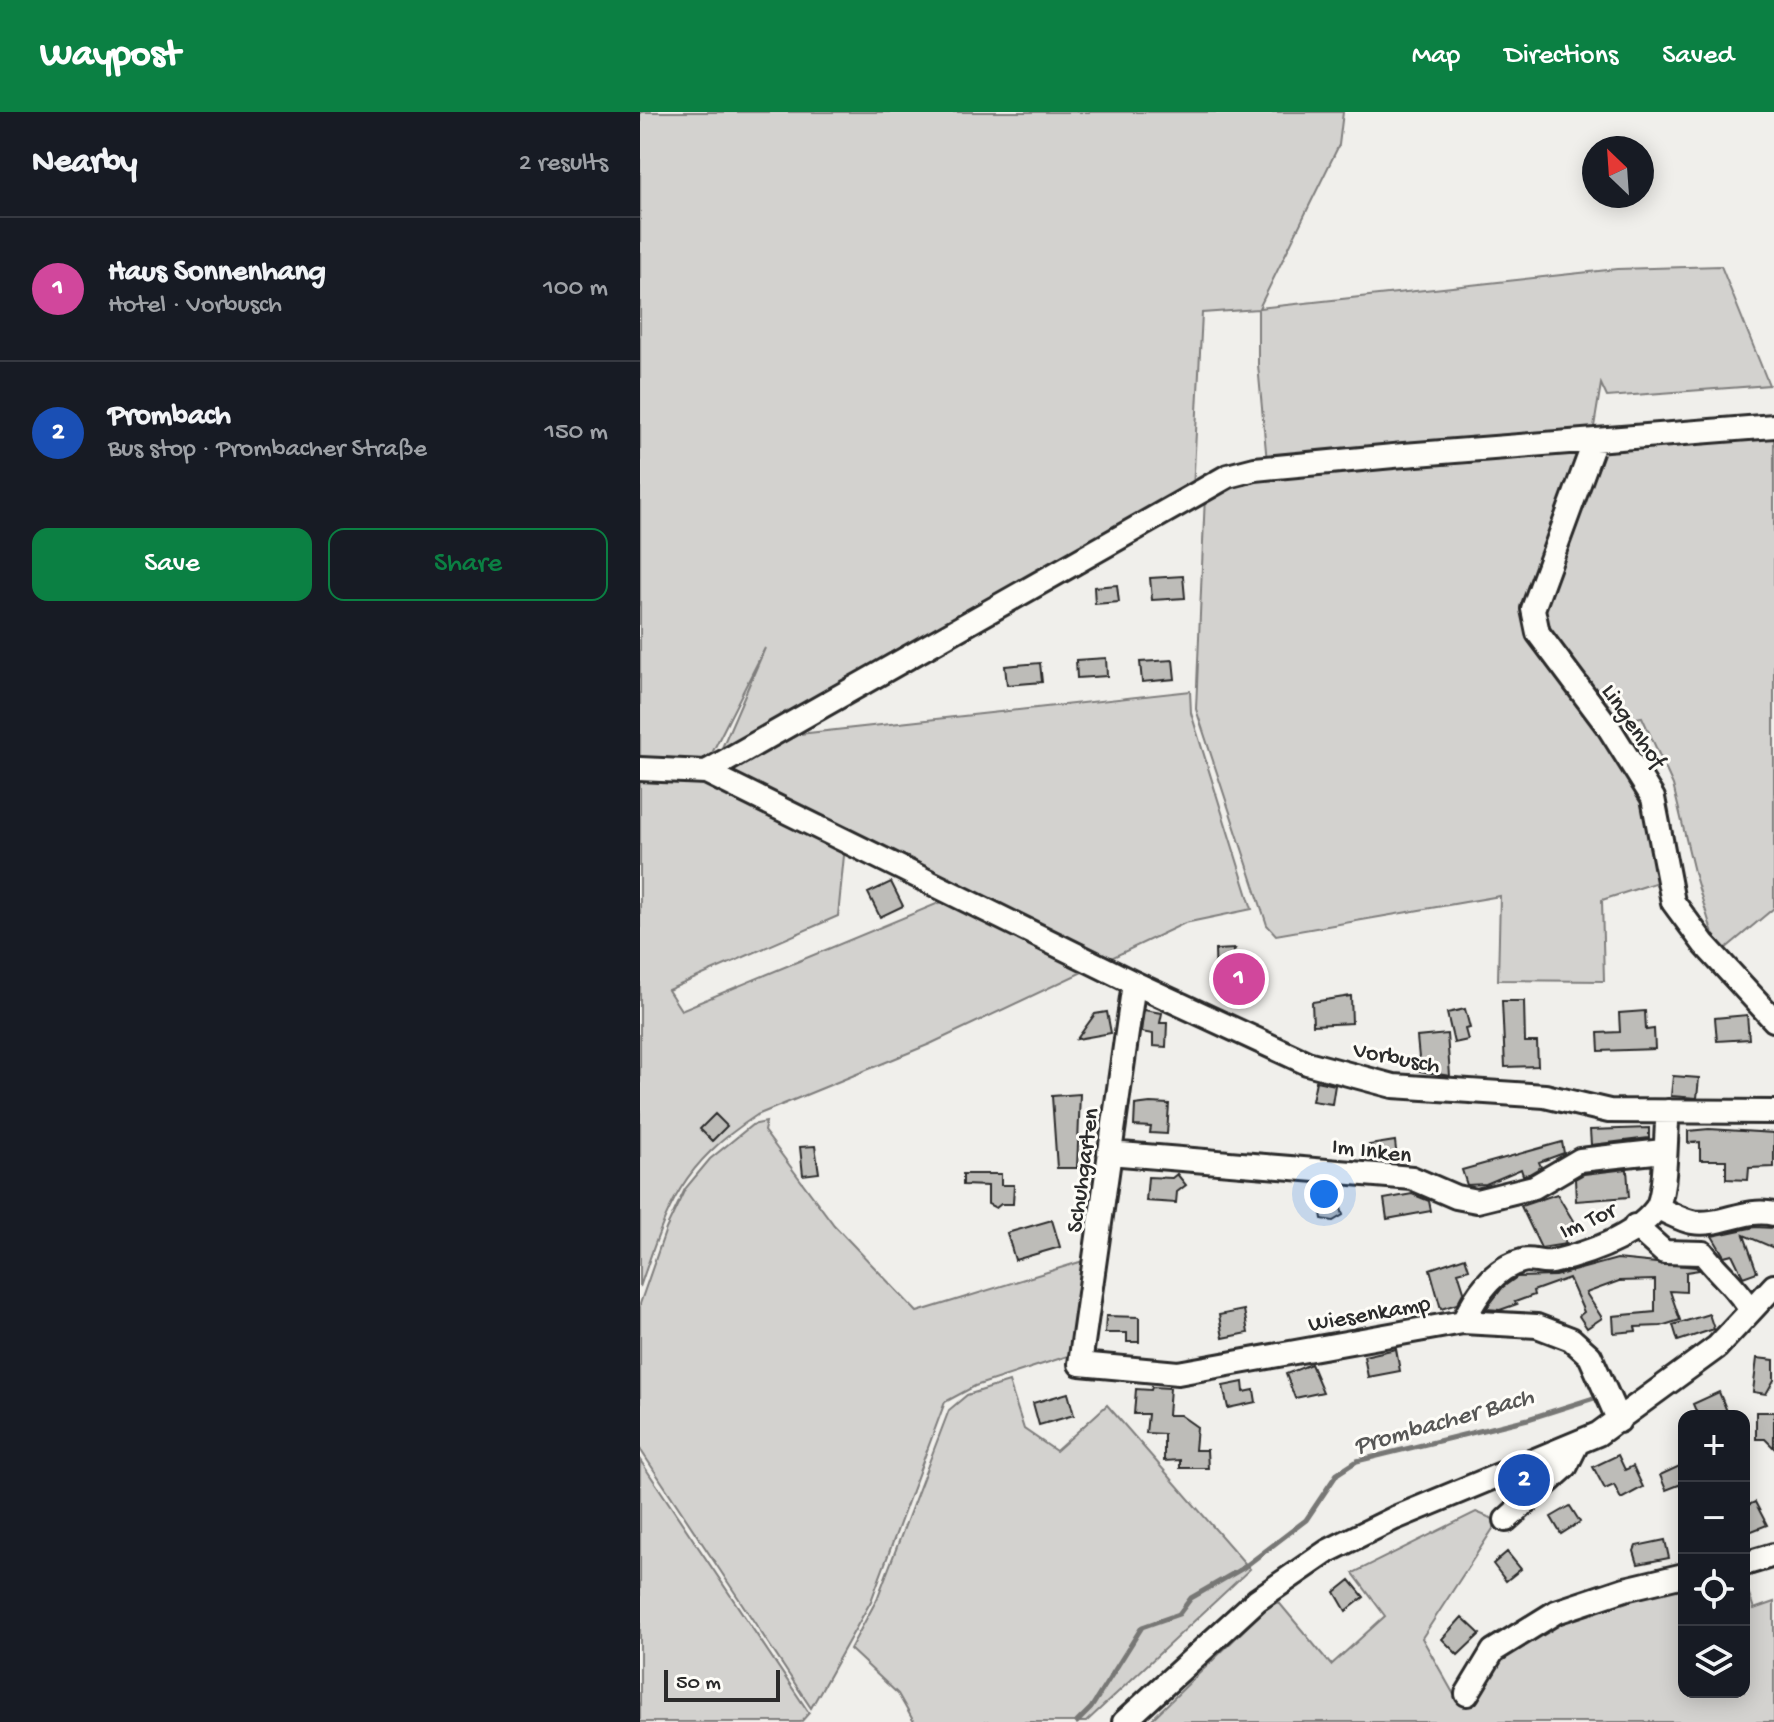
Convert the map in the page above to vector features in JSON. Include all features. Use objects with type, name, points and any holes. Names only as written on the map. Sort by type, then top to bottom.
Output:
[{"type":"street","points":[[640,769],[706,772],[1228,476],[1255,469],[1359,459],[1594,443],[1774,426]]},
{"type":"street","name":"Lingenhof","points":[[1594,443],[1533,609],[1538,633],[1609,728],[1653,798],[1673,902],[1704,944],[1774,1020]]},
{"type":"street","name":"Vorbusch","points":[[706,772],[1134,983],[1307,1063],[1393,1086],[1545,1096],[1609,1111],[1774,1112]]},
{"type":"street","name":"Schuhgarten","points":[[1080,1364],[1134,983]]},
{"type":"street","points":[[1668,1111],[1663,1183],[1657,1208],[1692,1222],[1715,1222],[1756,1210],[1774,1214]]},
{"type":"street","name":"Im Inken","points":[[1109,1153],[1412,1178],[1456,1197],[1477,1201],[1534,1187],[1580,1160],[1663,1151]]},
{"type":"street","name":"Im Tor","points":[[1463,1322],[1472,1302],[1492,1278],[1522,1260],[1549,1263],[1611,1242],[1657,1208]]},
{"type":"street","points":[[1635,1226],[1664,1252],[1703,1253],[1718,1273],[1741,1293],[1750,1309]]},
{"type":"street","points":[[1124,1722],[1257,1600],[1328,1551],[1395,1518],[1576,1446],[1619,1421],[1717,1347],[1774,1286]]},
{"type":"street","name":"Wiesenkamp","points":[[1080,1364],[1178,1373],[1463,1322],[1537,1326],[1571,1339],[1590,1356],[1619,1421]]},
{"type":"street","points":[[1506,1520],[1566,1466],[1576,1446]]},
{"type":"street","points":[[1750,1562],[1774,1555]]},
{"type":"street","points":[[1467,1694],[1493,1651],[1556,1612],[1625,1589],[1678,1576]]},
{"type":"shaded area","points":[[640,112],[1343,112],[1339,145],[1259,308],[1617,269],[1721,266],[1769,385],[1607,397],[1601,384],[1592,439],[1267,462],[1258,365],[1258,309],[1202,313],[1193,491],[718,757],[765,648],[712,753],[700,762],[640,761]]},
{"type":"shaded area","points":[[1774,431],[1774,908],[1719,954],[1695,876],[1673,785],[1642,717],[1612,723],[1542,632],[1538,608],[1598,448]]},
{"type":"shaded area","points":[[1581,450],[1531,611],[1650,801],[1664,880],[1602,900],[1604,981],[1498,980],[1500,896],[1276,935],[1267,925],[1196,709],[1205,495],[1246,473]]},
{"type":"shaded area","points":[[1190,691],[1191,713],[1252,909],[1185,923],[1105,961],[734,777],[732,768],[781,736]]},
{"type":"shaded area","points":[[640,772],[695,777],[845,845],[838,916],[668,990],[681,1010],[953,897],[1095,966],[930,1044],[757,1115],[731,1133],[711,1151],[680,1189],[659,1232],[640,1287]]},
{"type":"shaded area","points":[[766,1122],[764,1131],[834,1225],[917,1312],[1083,1261],[1074,1354],[975,1386],[945,1402],[871,1601],[811,1708],[640,1449],[640,1304],[666,1229],[685,1189],[710,1159],[752,1125]]},
{"type":"shaded area","points":[[1009,1382],[1024,1429],[1056,1451],[1107,1405],[1250,1569],[1086,1722],[914,1722],[898,1694],[850,1649],[877,1599],[949,1410],[967,1395]]},
{"type":"shaded area","points":[[640,1460],[809,1713],[801,1722],[640,1722]]},
{"type":"shaded area","points":[[1476,1512],[1498,1521],[1422,1638],[1457,1700],[1501,1651],[1560,1619],[1678,1585],[1678,1698],[1750,1698],[1750,1597],[1754,1609],[1774,1602],[1774,1722],[1149,1722],[1276,1599],[1331,1665],[1385,1616],[1353,1573]]},
{"type":"building","points":[[1183,576],[1185,598],[1152,600],[1150,578]]},
{"type":"building","points":[[1117,585],[1119,602],[1095,604],[1094,587]]},
{"type":"building","points":[[1106,658],[1107,676],[1077,678],[1076,660]]},
{"type":"building","points":[[1173,660],[1175,679],[1142,682],[1140,662]]},
{"type":"building","points":[[1040,663],[1042,682],[1007,685],[1005,666]]},
{"type":"building","points":[[891,882],[903,906],[880,917],[868,893]]},
{"type":"building","points":[[1235,949],[1231,956],[1248,959],[1249,975],[1261,974],[1262,994],[1228,995],[1227,962],[1216,981],[1215,950]]},
{"type":"building","points":[[1351,996],[1352,1023],[1313,1025],[1312,1002]]},
{"type":"building","points":[[1502,1001],[1524,1001],[1525,1042],[1537,1042],[1538,1066],[1505,1067]]},
{"type":"building","points":[[1465,1009],[1470,1028],[1465,1029],[1468,1040],[1454,1043],[1447,1013]]},
{"type":"building","points":[[1144,1010],[1162,1013],[1160,1023],[1167,1023],[1166,1047],[1153,1046],[1153,1034],[1141,1032]]},
{"type":"building","points":[[1645,1011],[1646,1030],[1654,1029],[1655,1049],[1599,1051],[1598,1033],[1620,1032],[1619,1013]]},
{"type":"building","points":[[1107,1012],[1111,1033],[1077,1039],[1095,1014]]},
{"type":"building","points":[[1747,1015],[1749,1039],[1717,1041],[1715,1018]]},
{"type":"building","points":[[1447,1034],[1450,1076],[1413,1070],[1412,1058],[1419,1058],[1417,1037]]},
{"type":"building","points":[[1673,1076],[1699,1078],[1697,1098],[1671,1096]]},
{"type":"building","points":[[1316,1081],[1335,1085],[1332,1104],[1312,1101]]},
{"type":"building","points":[[1080,1094],[1077,1168],[1057,1168],[1052,1096]]},
{"type":"building","points":[[1169,1104],[1167,1134],[1150,1133],[1151,1127],[1134,1126],[1135,1105]]},
{"type":"building","points":[[715,1114],[727,1126],[712,1141],[700,1129]]},
{"type":"building","points":[[1649,1128],[1649,1138],[1591,1145],[1590,1130]]},
{"type":"building","points":[[1709,1129],[1774,1133],[1774,1167],[1749,1168],[1748,1180],[1726,1179],[1726,1160],[1700,1160],[1700,1142],[1688,1143],[1688,1131]]},
{"type":"building","points":[[1395,1141],[1397,1160],[1371,1161],[1369,1145]]},
{"type":"building","points":[[1562,1142],[1564,1153],[1539,1162],[1541,1167],[1529,1174],[1523,1175],[1521,1169],[1486,1184],[1467,1185],[1462,1170]]},
{"type":"building","points":[[815,1146],[819,1173],[803,1175],[800,1147]]},
{"type":"building","points":[[1627,1169],[1629,1197],[1576,1201],[1575,1179],[1584,1174]]},
{"type":"building","points":[[963,1174],[1001,1174],[1001,1185],[1014,1185],[1013,1204],[1001,1204],[996,1208],[988,1204],[988,1186],[963,1185]]},
{"type":"building","points":[[1177,1174],[1186,1185],[1177,1192],[1176,1203],[1146,1201],[1148,1177],[1172,1178]]},
{"type":"building","points":[[1336,1190],[1343,1215],[1333,1221],[1322,1219],[1318,1193]]},
{"type":"building","points":[[1412,1194],[1429,1201],[1431,1211],[1387,1219],[1384,1199]]},
{"type":"building","points":[[1557,1194],[1578,1229],[1563,1236],[1566,1244],[1541,1248],[1521,1206]]},
{"type":"building","points":[[1052,1220],[1060,1247],[1015,1260],[1007,1233]]},
{"type":"building","points":[[1755,1227],[1774,1228],[1774,1248],[1744,1235],[1757,1272],[1743,1277],[1732,1254],[1724,1256],[1712,1236]]},
{"type":"building","points":[[1465,1257],[1469,1269],[1458,1272],[1464,1291],[1457,1304],[1441,1309],[1430,1269]]},
{"type":"building","points":[[1617,1259],[1696,1267],[1699,1270],[1686,1272],[1686,1292],[1670,1291],[1680,1320],[1614,1333],[1613,1316],[1655,1312],[1655,1280],[1619,1281],[1586,1293],[1602,1318],[1587,1328],[1579,1316],[1584,1312],[1569,1278],[1533,1291],[1534,1295],[1515,1302],[1517,1304],[1500,1310],[1486,1309],[1503,1287],[1517,1277],[1555,1276]]},
{"type":"building","points":[[1244,1310],[1248,1333],[1223,1338],[1219,1315]]},
{"type":"building","points":[[1709,1314],[1714,1329],[1678,1341],[1673,1325]]},
{"type":"building","points":[[1106,1316],[1139,1317],[1139,1342],[1127,1342],[1127,1333],[1105,1333]]},
{"type":"building","points":[[1396,1349],[1400,1371],[1368,1377],[1364,1356]]},
{"type":"building","points":[[1757,1358],[1774,1360],[1774,1380],[1766,1394],[1753,1392]]},
{"type":"building","points":[[1311,1364],[1323,1392],[1295,1398],[1286,1374]]},
{"type":"building","points":[[1243,1382],[1244,1392],[1254,1390],[1256,1402],[1228,1408],[1223,1386]]},
{"type":"building","points":[[1152,1387],[1170,1388],[1168,1415],[1180,1415],[1197,1427],[1195,1450],[1207,1450],[1208,1468],[1180,1468],[1180,1460],[1164,1461],[1164,1434],[1146,1433],[1148,1414],[1134,1414],[1136,1389],[1151,1390]]},
{"type":"building","points":[[1719,1392],[1726,1410],[1696,1410],[1693,1404]]},
{"type":"building","points":[[1068,1393],[1074,1415],[1039,1425],[1033,1403]]},
{"type":"building","points":[[1756,1412],[1774,1412],[1774,1448],[1765,1439],[1756,1439]]},
{"type":"building","points":[[1618,1455],[1625,1470],[1633,1466],[1643,1487],[1621,1499],[1614,1485],[1605,1489],[1593,1467]]},
{"type":"building","points":[[1678,1467],[1678,1485],[1666,1490],[1660,1475]]},
{"type":"building","points":[[1755,1502],[1767,1525],[1750,1532],[1750,1504]]},
{"type":"building","points":[[1570,1506],[1580,1522],[1561,1534],[1551,1517]]},
{"type":"building","points":[[1665,1540],[1669,1558],[1638,1564],[1634,1551],[1636,1546]]},
{"type":"building","points":[[1507,1552],[1521,1569],[1506,1581],[1493,1564]]},
{"type":"building","points":[[1350,1580],[1364,1597],[1346,1611],[1335,1592]]},
{"type":"building","points":[[1462,1617],[1480,1634],[1458,1655],[1442,1639]]},
{"type":"waterway","name":"Prombacher Bach","points":[[1077,1722],[1091,1708],[1142,1627],[1179,1614],[1191,1598],[1243,1568],[1306,1520],[1337,1474],[1357,1461],[1528,1419],[1594,1398]]},
{"type":"place","name":"Haus Sonnenhang","points":[[1239,979]]},
{"type":"place","name":"Prombach","points":[[1524,1480]]}]
